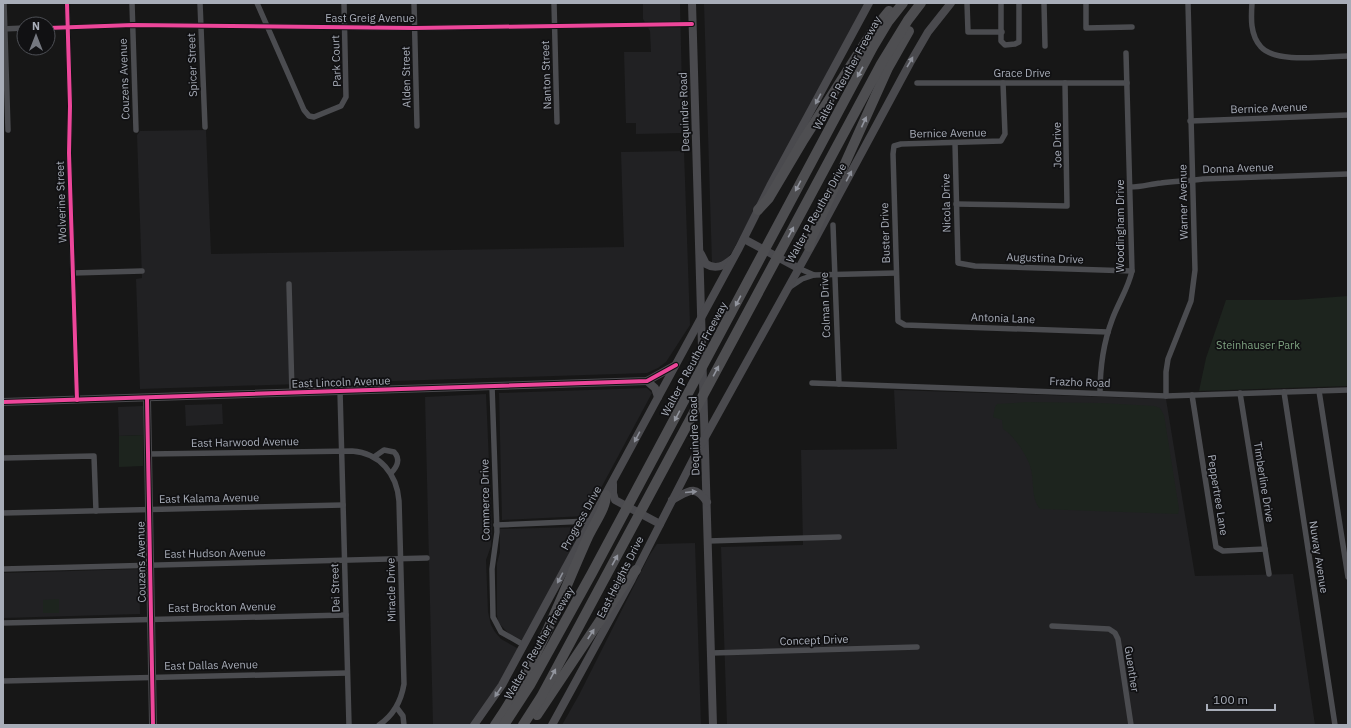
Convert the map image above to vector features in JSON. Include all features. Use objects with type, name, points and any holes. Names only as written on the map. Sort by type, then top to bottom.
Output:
[{"type":"highway","points":[[758,210],[769,198],[804,139],[872,32],[895,3]]},
{"type":"highway","name":"Walter P Reuther Freeway","points":[[504,725],[530,685],[592,573],[870,54],[888,22],[903,3]]},
{"type":"highway","points":[[523,725],[548,683],[881,64],[908,20],[921,3]]},
{"type":"highway","points":[[809,247],[811,239],[888,68],[928,3]]},
{"type":"highway","points":[[495,725],[531,666],[592,528],[606,500],[606,494]]},
{"type":"highway","points":[[530,725],[628,577],[636,570]]},
{"type":"main road","name":"Dequindre Road","points":[[692,3],[713,725]]},
{"type":"main road","points":[[702,317],[869,3]]},
{"type":"main road","name":"Walter P Reuther Drive","points":[[705,438],[910,62],[928,32],[952,3]]},
{"type":"main road","points":[[744,239],[798,268]]},
{"type":"main road","points":[[700,250],[704,262],[712,267],[721,266],[734,258]]},
{"type":"main road","name":"Progress Drive","points":[[474,725],[502,685],[702,317]]},
{"type":"main road","name":"East Lincoln Avenue","points":[[3,402],[647,381],[676,365]]},
{"type":"main road","points":[[647,381],[653,386],[658,397]]},
{"type":"main road","name":"Couzens Avenue","points":[[147,398],[153,725]]},
{"type":"main road","name":"East Heights Drive","points":[[552,725],[574,688],[660,524],[671,500],[705,438]]},
{"type":"main road","points":[[614,481],[613,494],[617,501],[660,524]]},
{"type":"main road","points":[[671,500],[686,492],[695,490],[700,493],[707,502]]},
{"type":"street","points":[[4,3],[8,130]]},
{"type":"street","name":"Wolverine Street","points":[[67,3],[77,400]]},
{"type":"street","name":"Couzens Avenue","points":[[132,3],[136,130]]},
{"type":"street","name":"Spicer Street","points":[[200,3],[205,127]]},
{"type":"street","points":[[257,3],[267,26]]},
{"type":"street","name":"Park Court","points":[[267,26],[304,110],[309,116],[318,115],[341,106],[344,103],[346,91],[344,3]]},
{"type":"street","name":"Alden Street","points":[[414,3],[417,126]]},
{"type":"street","name":"Nanton Street","points":[[554,3],[557,122]]},
{"type":"street","points":[[967,3],[968,32],[1002,32]]},
{"type":"street","points":[[1001,3],[1002,41],[1005,45],[1019,42],[1018,3]]},
{"type":"street","points":[[1044,3],[1045,46]]},
{"type":"street","points":[[1086,3],[1086,28],[1132,27]]},
{"type":"street","name":"Warner Avenue","points":[[1166,396],[1166,372],[1170,352],[1186,316],[1193,293],[1195,270],[1188,3]]},
{"type":"street","points":[[1252,3],[1252,26],[1255,36],[1261,48],[1268,53],[1284,57],[1348,56]]},
{"type":"street","name":"East Greig Avenue","points":[[56,28],[133,25],[414,28],[692,24]]},
{"type":"street","points":[[4,29],[16,28]]},
{"type":"street","name":"Woodingham Drive","points":[[1100,393],[1101,363],[1108,332],[1126,291],[1132,271],[1126,53]]},
{"type":"street","name":"Grace Drive","points":[[917,82],[1127,83]]},
{"type":"street","name":"Bernice Avenue","points":[[896,145],[1001,141],[1005,134],[1003,82]]},
{"type":"street","name":"Joe Drive","points":[[956,204],[1067,206],[1065,83]]},
{"type":"street","name":"Bernice Avenue","points":[[1190,121],[1348,115]]},
{"type":"street","name":"Nicola Drive","points":[[954,143],[958,263]]},
{"type":"street","name":"Buster Drive","points":[[896,145],[893,154],[898,321]]},
{"type":"street","name":"Donna Avenue","points":[[1130,187],[1146,187],[1160,183],[1193,181],[1348,174]]},
{"type":"street","name":"Colman Drive","points":[[833,225],[839,384]]},
{"type":"street","name":"Augustina Drive","points":[[958,263],[974,266],[1132,271]]},
{"type":"street","points":[[798,268],[814,275]]},
{"type":"street","points":[[73,273],[142,271]]},
{"type":"street","points":[[786,291],[799,281],[814,275],[896,273]]},
{"type":"street","points":[[289,284],[292,393]]},
{"type":"street","name":"Antonia Lane","points":[[898,321],[905,325],[1108,332]]},
{"type":"street","name":"Frazho Road","points":[[812,384],[1166,396],[1348,390]]},
{"type":"street","name":"Commerce Drive","points":[[492,386],[496,525],[496,542],[492,569],[493,616],[501,632],[524,645]]},
{"type":"street","name":"Dei Street","points":[[340,391],[349,725]]},
{"type":"street","points":[[1319,391],[1348,577]]},
{"type":"street","name":"Nuway Avenue","points":[[1284,392],[1335,725]]},
{"type":"street","name":"Timberline Drive","points":[[1240,393],[1269,574]]},
{"type":"street","name":"Peppertree Lane","points":[[1192,395],[1216,547],[1221,551],[1265,549]]},
{"type":"street","points":[[374,457],[388,450],[394,452],[398,457],[398,463],[391,473]]},
{"type":"street","name":"East Harwood Avenue","points":[[149,454],[342,451]]},
{"type":"street","name":"Miracle Drive","points":[[342,451],[359,452],[374,457],[391,473],[399,495],[404,684],[397,708],[381,725]]},
{"type":"street","points":[[3,458],[94,456],[96,511]]},
{"type":"street","name":"East Kalama Avenue","points":[[3,514],[343,505]]},
{"type":"street","points":[[496,525],[590,521]]},
{"type":"street","points":[[708,541],[838,537]]},
{"type":"street","name":"East Hudson Avenue","points":[[3,569],[149,564],[427,558]]},
{"type":"street","name":"East Brockton Avenue","points":[[3,623],[346,615]]},
{"type":"street","name":"Guenther","points":[[1052,626],[1109,629],[1115,632],[1118,639],[1131,725]]},
{"type":"street","name":"Concept Drive","points":[[711,653],[916,647]]},
{"type":"street","name":"East Dallas Avenue","points":[[3,681],[152,676],[347,673]]},
{"type":"street","points":[[397,708],[403,716],[404,725]]},
{"type":"shaded area","points":[[643,3],[680,3],[683,133],[636,134],[636,123],[626,123],[624,52],[651,52],[650,31],[643,19]]},
{"type":"shaded area","points":[[704,3],[866,3],[732,252],[724,262],[712,264]]},
{"type":"shaded area","points":[[206,130],[211,254],[624,247],[621,152],[684,151],[690,325],[666,362],[647,373],[140,389],[136,279],[142,278],[137,135],[140,131]]},
{"type":"shaded area","points":[[647,388],[652,393],[586,516],[502,520],[499,393]]},
{"type":"shaded area","points":[[894,390],[1166,399],[1195,576],[1293,574],[1315,725],[727,725],[721,547],[803,545],[801,450],[897,449]]},
{"type":"shaded area","points":[[486,394],[492,530],[491,546],[486,560],[488,612],[491,625],[495,632],[501,639],[517,648],[517,651],[504,676],[469,725],[433,725],[425,397]]},
{"type":"shaded area","points":[[222,404],[223,424],[186,426],[185,405]]},
{"type":"shaded area","points":[[143,406],[143,435],[119,436],[118,407]]},
{"type":"shaded area","points":[[583,527],[523,641],[508,633],[498,622],[497,615],[497,563],[500,552],[500,529]]},
{"type":"shaded area","points":[[695,543],[701,725],[562,725],[579,695],[649,556],[657,544]]},
{"type":"shaded area","points":[[139,569],[140,614],[3,618],[3,573]]},
{"type":"green space","name":"Steinhauser Park","points":[[1348,296],[1348,386],[1199,391],[1206,358],[1226,300],[1295,300]]},
{"type":"green space","points":[[1028,402],[1100,403],[1154,406],[1160,408],[1164,415],[1179,509],[1178,514],[1040,509],[1035,499],[1030,466],[1026,457],[1011,435],[1003,429],[1002,420],[993,417],[997,404]]},
{"type":"green space","points":[[143,435],[143,466],[119,467],[119,436]]},
{"type":"green space","points":[[59,599],[59,613],[43,613],[43,600]]},
{"type":"cycle path","points":[[67,3],[70,106],[69,153],[77,400]]},
{"type":"cycle path","points":[[56,28],[133,25],[414,28],[692,24]]},
{"type":"cycle path","points":[[3,402],[647,381],[676,365]]},
{"type":"cycle path","points":[[147,398],[153,725]]}]
